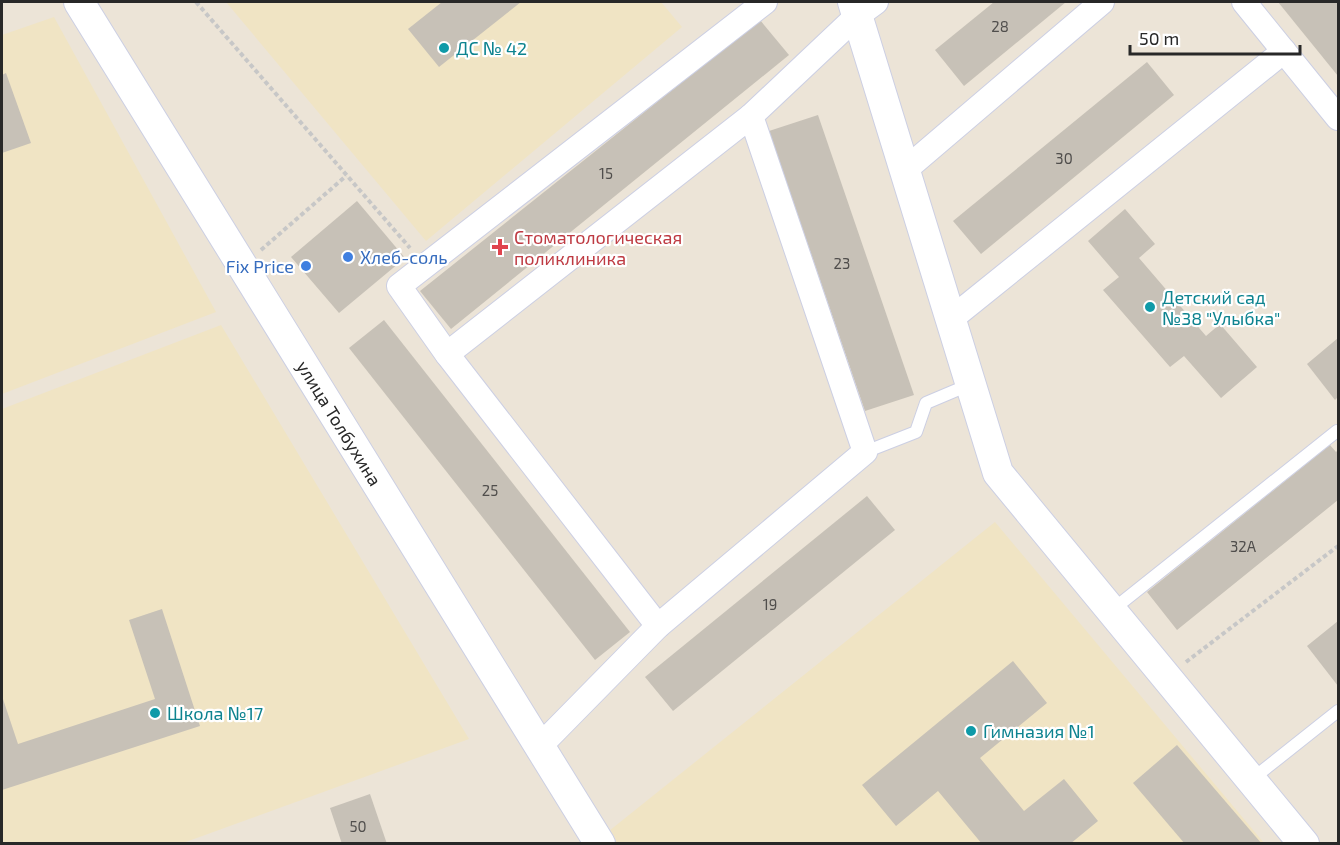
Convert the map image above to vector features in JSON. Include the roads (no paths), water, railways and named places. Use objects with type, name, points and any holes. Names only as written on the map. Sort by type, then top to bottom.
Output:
[{"type":"street","name":"улица Толбухина","points":[[79,2],[600,843]]},
{"type":"street","points":[[658,626],[447,354],[399,286],[765,2]]},
{"type":"street","points":[[905,170],[1102,2]]},
{"type":"street","points":[[1244,2],[1338,118]]},
{"type":"street","points":[[447,354],[751,116],[862,6]]},
{"type":"street","points":[[862,6],[905,170],[998,473],[1304,843]]},
{"type":"street","points":[[951,319],[1284,51]]},
{"type":"street","points":[[540,746],[658,626],[865,452],[751,116]]},
{"type":"lane","points":[[865,452],[916,432],[926,403],[971,384]]},
{"type":"lane","points":[[1111,611],[1337,431]]},
{"type":"lane","points":[[1251,780],[1338,711]]},
{"type":"place","name":"ДС № 42","points":[[444,48]]},
{"type":"place","name":"Стоматологическая поликлиника","points":[[500,247]]},
{"type":"place","name":"Хлеб-соль","points":[[348,257]]},
{"type":"place","name":"Fix Price","points":[[306,266]]},
{"type":"place","name":"Детский сад №38 \"Улыбка\"","points":[[1150,307]]},
{"type":"place","name":"Школа №17","points":[[155,713]]},
{"type":"place","name":"Гимназия №1","points":[[971,731]]}]
